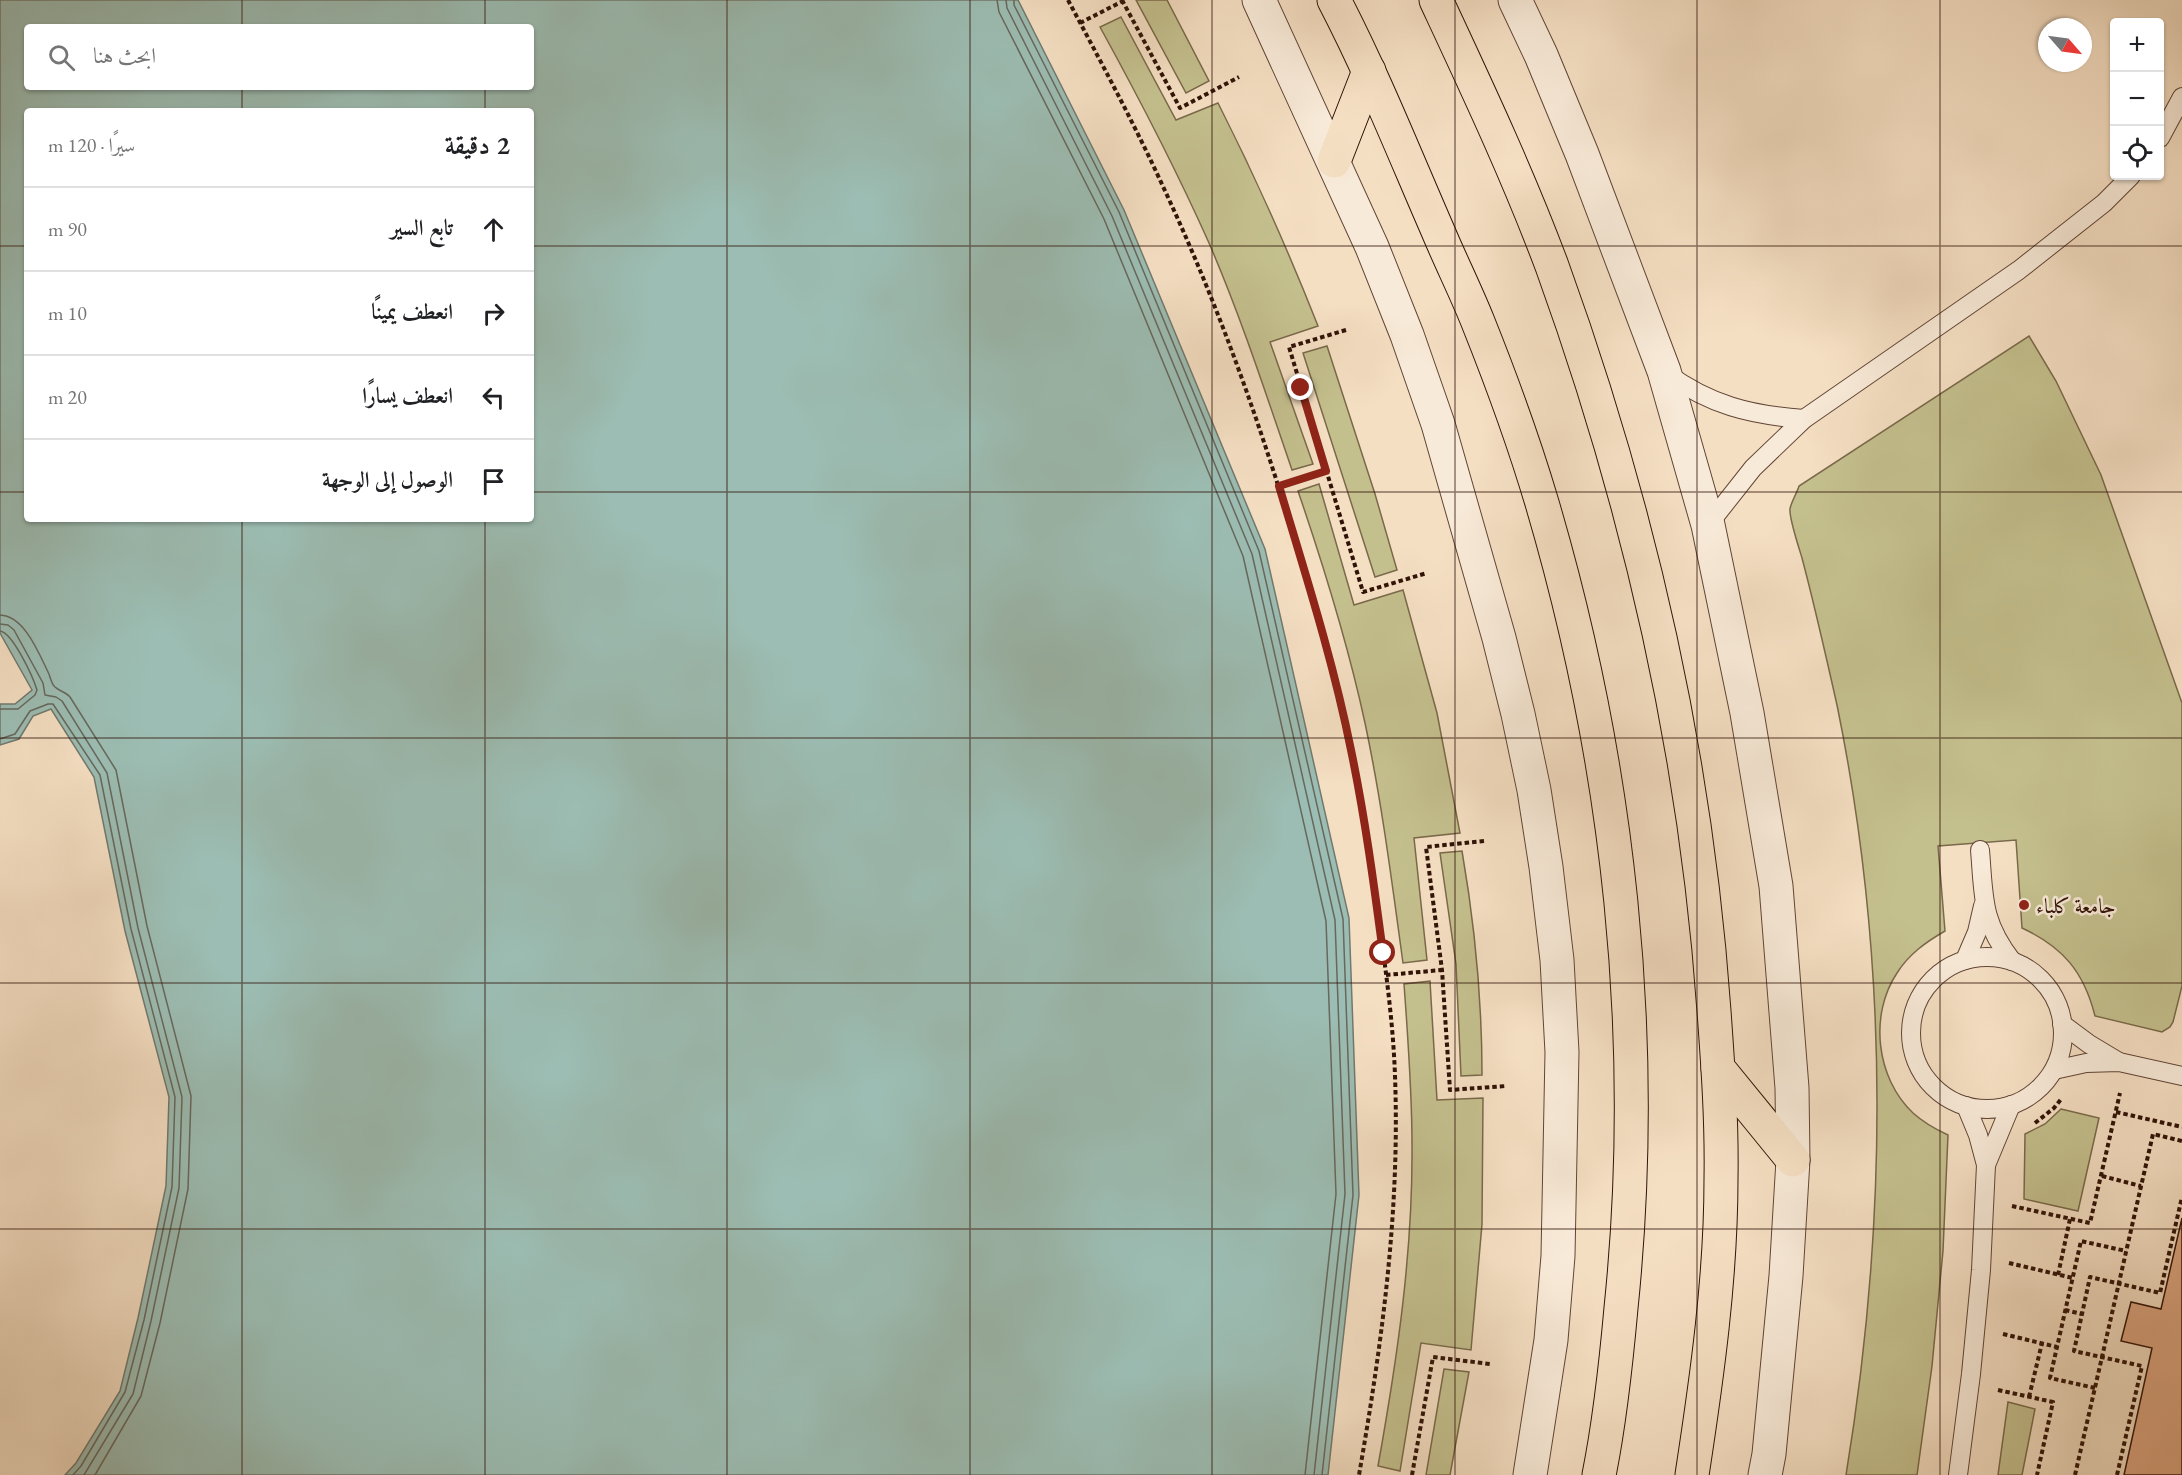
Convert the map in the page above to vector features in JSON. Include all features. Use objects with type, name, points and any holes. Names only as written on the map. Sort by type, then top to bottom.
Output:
[{"type":"highway","points":[[1334,0],[1390,115],[1477,320],[1511,409],[1541,501],[1567,594],[1589,687],[1606,782],[1619,878],[1632,1071],[1631,1167],[1626,1263],[1616,1359],[1599,1475]]},
{"type":"highway","points":[[1436,0],[1506,152],[1551,263],[1590,376],[1625,491],[1654,607],[1686,771],[1711,962],[1718,1068],[1721,1179],[1716,1280],[1707,1380],[1692,1475]]},
{"type":"highway","points":[[1456,43],[1459,0]]},
{"type":"highway","points":[[1334,161],[1369,71]]},
{"type":"highway","points":[[1718,1068],[1793,1160]]},
{"type":"street","points":[[1259,0],[1372,247],[1407,335],[1438,424],[1462,503],[1518,714],[1534,790],[1557,960],[1562,1052],[1558,1257],[1551,1340],[1540,1423],[1530,1475]]},
{"type":"street","points":[[1515,0],[1541,55],[1582,154],[1664,371],[1708,525],[1745,702],[1776,886],[1792,1088],[1793,1160],[1780,1344],[1765,1475]]},
{"type":"lane","points":[[2164,131],[2180,104]]},
{"type":"lane","points":[[1708,525],[1753,468],[1804,419],[2019,270],[2104,203],[2127,180]]},
{"type":"lane","points":[[1664,371],[1684,386],[1731,408],[1767,416],[1804,419]]},
{"type":"lane","points":[[1980,850],[1984,901],[1993,933],[2012,960]]},
{"type":"lane","points":[[1965,960],[1977,932],[1984,901]]},
{"type":"lane","points":[[1996,957],[2012,960],[2040,978],[2059,1007],[2063,1040],[2054,1070],[2043,1085],[2028,1097],[2011,1105],[1996,1109],[1966,1106],[1948,1099],[1933,1087],[1921,1072],[1914,1054],[1911,1034],[1913,1015],[1932,980],[1947,968],[1965,960],[1996,957]]},
{"type":"lane","points":[[2062,1024],[2082,1040],[2119,1062]]},
{"type":"lane","points":[[2054,1070],[2086,1063],[2119,1062],[2182,1076]]},
{"type":"lane","points":[[1986,1165],[2011,1105]]},
{"type":"lane","points":[[1958,1475],[1981,1270],[1986,1165],[1978,1135],[1966,1106]]},
{"type":"path","points":[[1068,0],[1115,87],[1166,194],[1213,301],[1255,411],[1324,635],[1351,749],[1371,864],[1386,975],[1395,1075],[1394,1193],[1390,1263],[1379,1357],[1360,1475]]},
{"type":"path","points":[[1080,23],[1123,1],[1180,108],[1239,77]]},
{"type":"path","points":[[1346,330],[1288,347],[1363,592],[1427,573]]},
{"type":"path","points":[[1279,486],[1326,471]]},
{"type":"path","points":[[1484,840],[1426,847],[1442,970],[1450,1089],[1506,1086]]},
{"type":"path","points":[[1386,975],[1442,970]]},
{"type":"path","points":[[2110,1091],[2130,1096]]},
{"type":"path","points":[[2012,1206],[2090,1223],[2120,1093]]},
{"type":"path","points":[[2029,1126],[2042,1119],[2064,1096]]},
{"type":"path","points":[[2116,1112],[2182,1127]]},
{"type":"path","points":[[2075,1475],[2153,1134],[2182,1141]]},
{"type":"path","points":[[2102,1176],[2141,1186]]},
{"type":"path","points":[[2011,1217],[2012,1196]]},
{"type":"path","points":[[2117,1475],[2142,1366],[2074,1351],[2090,1277],[2160,1293],[2182,1197]]},
{"type":"path","points":[[2058,1275],[2070,1219]]},
{"type":"path","points":[[2095,1388],[2050,1378],[2065,1310],[2081,1241],[2126,1251]]},
{"type":"path","points":[[2008,1275],[2009,1251]]},
{"type":"path","points":[[2009,1263],[2073,1278]]},
{"type":"path","points":[[2065,1310],[2082,1314]]},
{"type":"path","points":[[2002,1345],[2003,1334],[2057,1347]]},
{"type":"path","points":[[2029,1397],[2042,1343]]},
{"type":"path","points":[[1412,1475],[1433,1357],[1490,1364]]},
{"type":"path","points":[[1996,1401],[1999,1379]]},
{"type":"path","points":[[1998,1390],[2053,1402],[2037,1475]]},
{"type":"shaded area","points":[[1136,0],[1167,0],[1209,81],[1186,93]]},
{"type":"shaded area","points":[[1121,17],[1176,120],[1218,103],[1283,241],[1318,326],[1270,342],[1313,464],[1292,470],[1263,384],[1209,243],[1157,134],[1100,27]]},
{"type":"shaded area","points":[[2029,336],[2056,381],[2101,475],[2182,703],[2182,986],[2173,1022],[2162,1032],[2095,1016],[2085,986],[2070,963],[2049,944],[2022,928],[2016,840],[1938,846],[1945,931],[1918,949],[1897,973],[1882,1008],[1880,1027],[1884,1064],[1901,1099],[1913,1113],[1948,1135],[1943,1251],[1932,1366],[1917,1475],[1846,1475],[1860,1379],[1870,1283],[1877,1090],[1874,993],[1866,897],[1854,801],[1837,705],[1790,509],[1799,486]]},
{"type":"shaded area","points":[[1327,346],[1397,570],[1375,577],[1303,353]]},
{"type":"shaded area","points":[[1319,484],[1354,605],[1403,590],[1437,713],[1460,833],[1414,838],[1427,960],[1403,963],[1382,813],[1365,723],[1335,606],[1298,491]]},
{"type":"shaded area","points":[[1462,851],[1477,963],[1482,1075],[1461,1076],[1456,964],[1440,853]]},
{"type":"shaded area","points":[[1430,981],[1437,1100],[1483,1098],[1482,1224],[1471,1350],[1421,1343],[1400,1471],[1378,1466],[1397,1346],[1410,1225],[1412,1124],[1404,984]]},
{"type":"shaded area","points":[[2061,1109],[2099,1118],[2078,1211],[2024,1199],[2025,1134],[2045,1124]]},
{"type":"shaded area","points":[[1444,1369],[1469,1372],[1450,1475],[1426,1475]]},
{"type":"shaded area","points":[[2008,1402],[2035,1409],[2022,1475],[1998,1475]]},
{"type":"water","points":[[0,0],[1018,0],[1124,210],[1265,549],[1349,918],[1359,1195],[1328,1475],[65,1475],[76,1463],[120,1391],[166,1186],[169,1097],[125,931],[94,777],[51,709],[33,716],[19,739],[0,745],[0,704],[15,704],[32,690],[0,633]]},
{"type":"building","points":[[2182,1218],[2182,1475],[2124,1475],[2152,1348],[2121,1341],[2131,1302],[2161,1309]]},
{"type":"place","name":"جامعة كلباء","points":[[2024,905]]},
{"type":"route","points":[[1301,388],[1326,471],[1279,486],[1324,635],[1351,749],[1371,864],[1383,953]]}]
